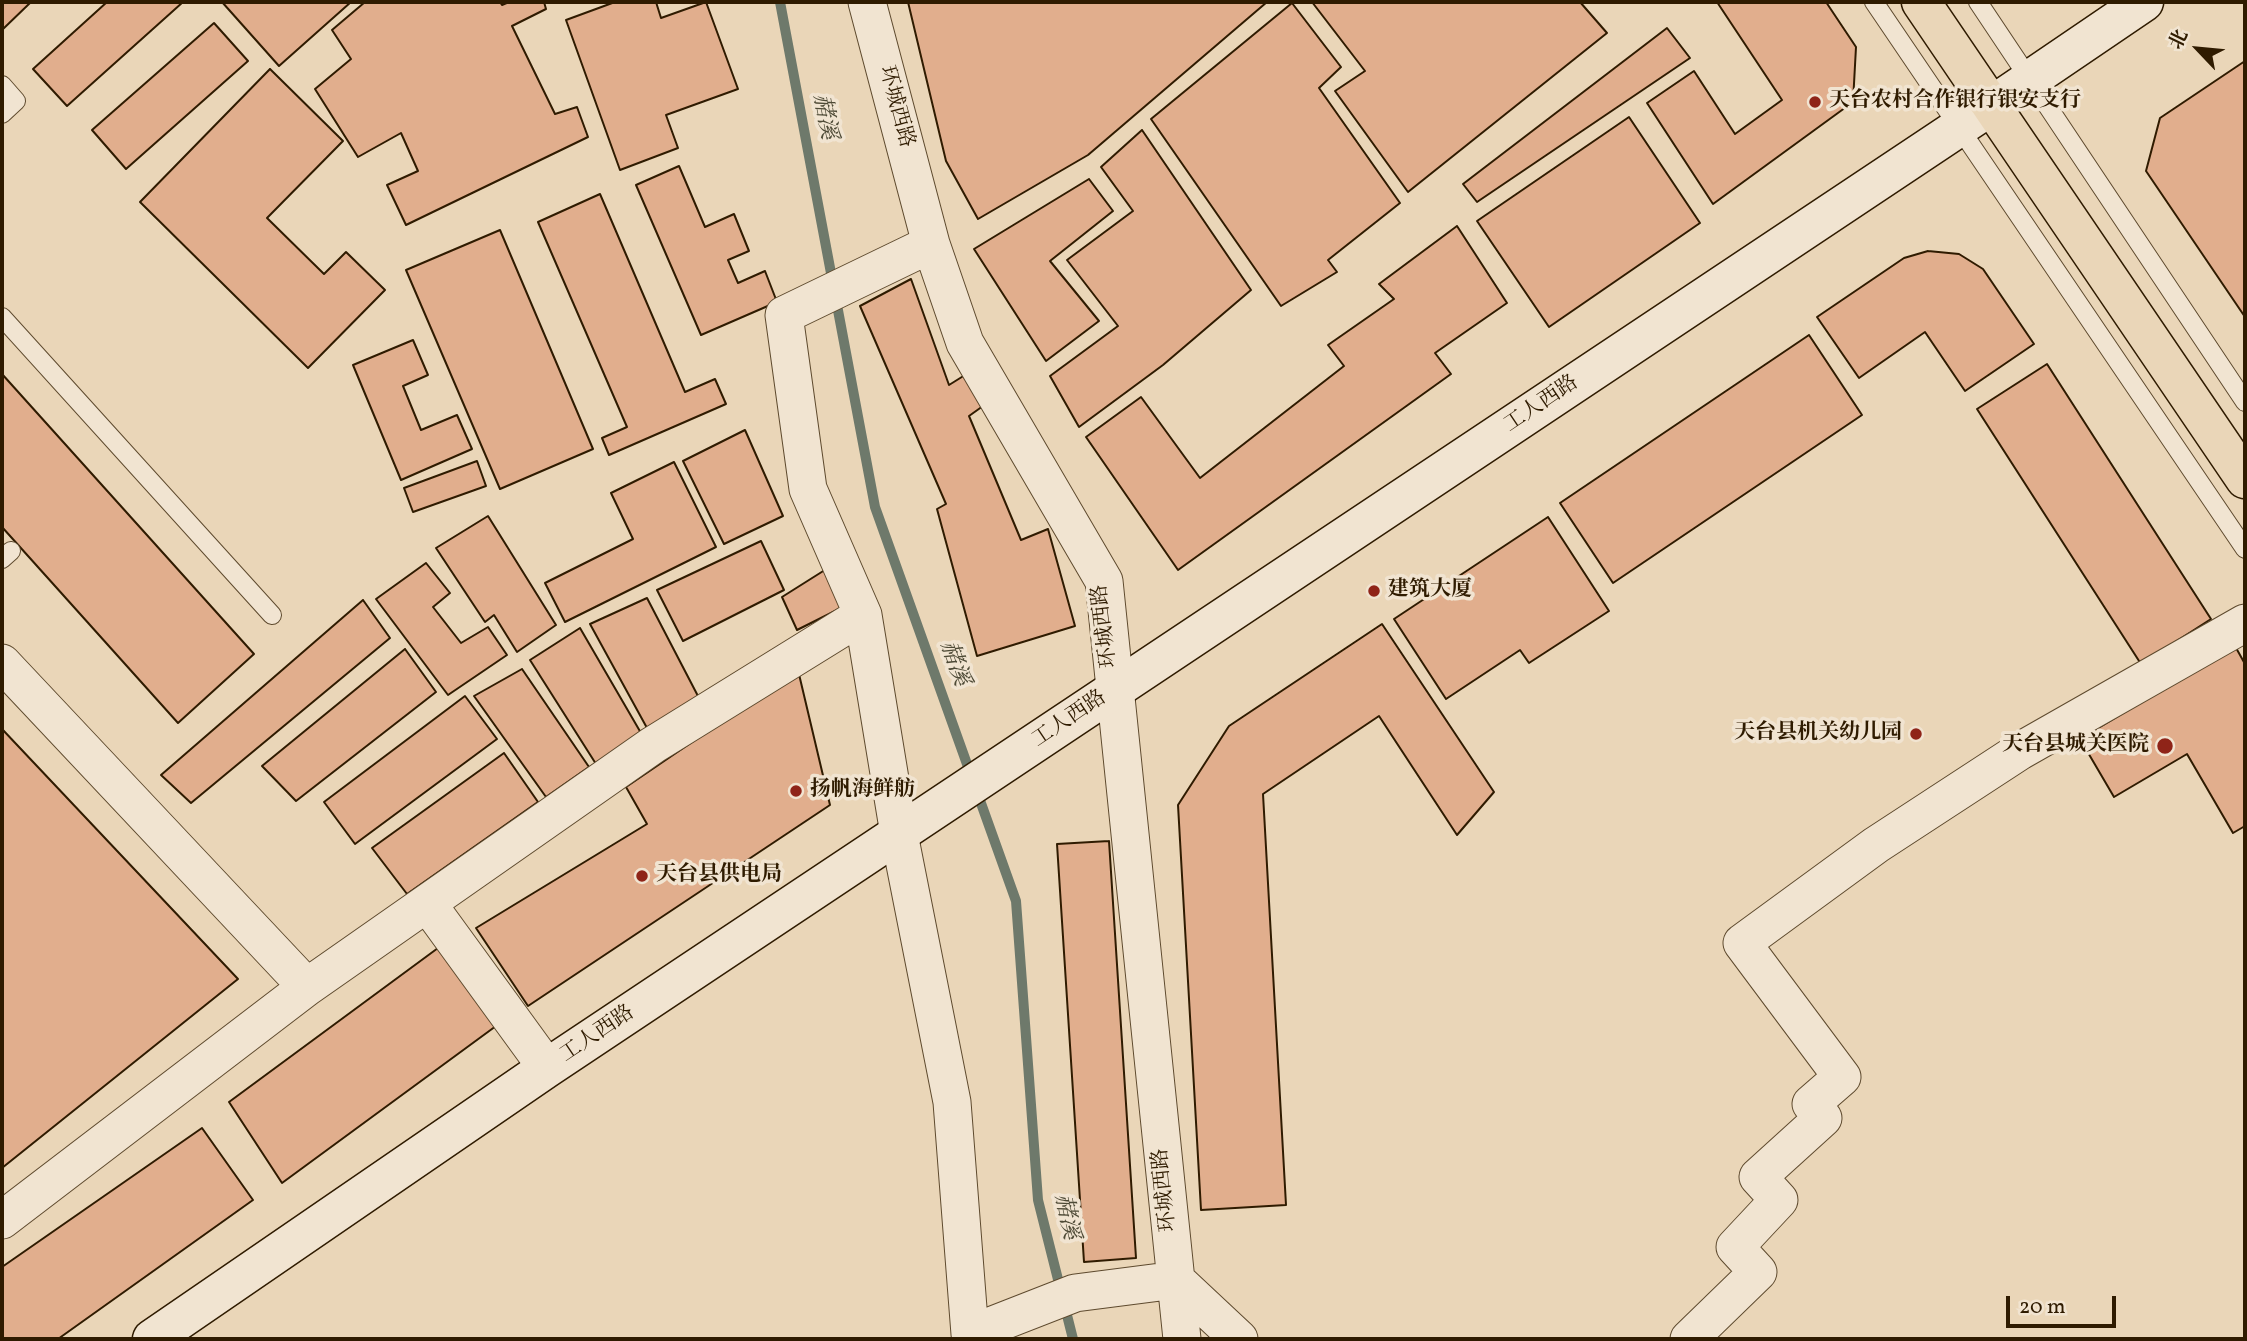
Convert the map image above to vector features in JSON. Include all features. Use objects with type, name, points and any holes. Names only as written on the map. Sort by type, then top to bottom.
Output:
[{"type":"main road","points":[[1922,2],[2245,479]]},
{"type":"main road","name":"工人西路","points":[[152,1339],[547,1068],[2144,2]]},
{"type":"street","name":"环城西路","points":[[867,2],[931,244],[965,343],[1104,582],[1113,691],[1182,1339]]},
{"type":"street","points":[[931,244],[784,315],[808,489],[863,615],[899,834],[952,1102],[970,1335],[1075,1293],[1176,1280],[1239,1339]]},
{"type":"street","points":[[2,1220],[307,987],[653,745],[863,615]]},
{"type":"street","points":[[1689,1339],[1758,1272],[1735,1247],[1779,1200],[1758,1177],[1823,1118],[1811,1104],[1842,1077],[1742,943],[1876,845],[2020,751],[2245,623]]},
{"type":"street","points":[[2,663],[307,987]]},
{"type":"street","points":[[427,903],[547,1068]]},
{"type":"lane","points":[[1874,2],[2245,549]]},
{"type":"lane","points":[[1978,2],[2245,402]]},
{"type":"lane","points":[[2,85],[16,101],[2,114]]},
{"type":"lane","points":[[2,317],[272,615]]},
{"type":"building","points":[[2,2],[31,2],[2,30]]},
{"type":"building","points":[[107,2],[183,2],[67,106],[33,69]]},
{"type":"building","points":[[222,2],[351,2],[279,66]]},
{"type":"building","points":[[365,2],[500,2],[502,5],[509,2],[544,2],[546,9],[512,26],[555,114],[577,107],[588,137],[406,225],[387,185],[418,171],[401,133],[358,157],[315,89],[351,59],[332,30]]},
{"type":"building","points":[[615,2],[656,2],[661,18],[706,2],[738,89],[666,115],[678,148],[620,170],[566,20]]},
{"type":"building","points":[[908,2],[1267,2],[1088,155],[978,219],[946,161]]},
{"type":"building","points":[[1312,2],[1580,2],[1607,33],[1408,192],[1335,91],[1365,71]]},
{"type":"building","name":"天台农村合作银行银安支行","points":[[1717,2],[1826,2],[1856,47],[1853,102],[1713,204],[1647,103],[1694,71],[1735,134],[1782,100]]},
{"type":"building","points":[[1292,3],[1341,67],[1319,88],[1400,203],[1328,260],[1337,272],[1281,306],[1151,119]]},
{"type":"building","points":[[214,23],[248,61],[126,169],[92,130]]},
{"type":"building","points":[[1667,28],[1690,58],[1477,202],[1463,184]]},
{"type":"building","points":[[2245,61],[2245,317],[2146,171],[2160,118]]},
{"type":"building","points":[[270,69],[343,141],[267,218],[324,274],[346,252],[385,290],[308,368],[140,202]]},
{"type":"building","points":[[1629,117],[1700,223],[1549,327],[1477,221]]},
{"type":"building","points":[[1142,130],[1251,290],[1163,365],[1079,427],[1050,376],[1118,326],[1067,260],[1133,211],[1101,167]]},
{"type":"building","points":[[679,166],[705,227],[734,214],[749,251],[728,260],[738,283],[765,271],[777,302],[701,335],[636,185]]},
{"type":"building","points":[[1089,179],[1113,211],[1050,261],[1099,321],[1046,361],[974,249]]},
{"type":"building","points":[[600,194],[685,392],[715,379],[726,404],[609,455],[602,438],[627,427],[538,222]]},
{"type":"building","points":[[1457,226],[1507,303],[1435,353],[1451,374],[1178,570],[1086,437],[1141,397],[1200,478],[1344,366],[1328,345],[1394,299],[1379,284]]},
{"type":"building","points":[[500,230],[593,449],[500,489],[406,270]]},
{"type":"building","points":[[1928,251],[1959,254],[1983,269],[2034,344],[1965,391],[1925,332],[1859,378],[1817,317],[1904,258]]},
{"type":"building","points":[[911,279],[949,385],[965,375],[983,406],[969,416],[1021,540],[1048,529],[1075,626],[977,656],[937,509],[946,504],[860,306]]},
{"type":"building","points":[[1809,335],[1862,415],[1613,583],[1560,503]]},
{"type":"building","points":[[413,340],[428,375],[403,386],[421,430],[457,415],[472,449],[401,480],[353,365]]},
{"type":"building","points":[[2047,364],[2211,619],[2141,664],[1977,409]]},
{"type":"building","points":[[2,374],[254,654],[178,723],[2,527]]},
{"type":"building","points":[[745,430],[783,516],[724,544],[683,461]]},
{"type":"building","points":[[477,461],[486,486],[413,512],[404,488]]},
{"type":"building","points":[[674,462],[716,547],[565,622],[545,583],[633,539],[611,493]]},
{"type":"building","points":[[488,516],[556,625],[517,652],[494,615],[485,622],[436,548]]},
{"type":"building","points":[[1548,517],[1609,611],[1529,663],[1520,650],[1446,699],[1394,619]]},
{"type":"building","points":[[761,541],[784,590],[683,641],[657,590]]},
{"type":"building","points":[[426,563],[450,593],[433,607],[461,643],[488,627],[507,655],[448,695],[376,599]]},
{"type":"building","points":[[828,568],[847,605],[797,630],[782,597]]},
{"type":"building","points":[[647,598],[699,698],[647,728],[590,624]]},
{"type":"building","points":[[363,600],[390,638],[191,803],[161,775]]},
{"type":"building","points":[[1382,624],[1494,792],[1457,835],[1379,716],[1263,794],[1286,1205],[1201,1210],[1178,805],[1229,726]]},
{"type":"building","points":[[580,628],[641,733],[596,764],[530,660]]},
{"type":"building","name":"天台县城关医院","points":[[2235,646],[2245,664],[2245,826],[2233,833],[2187,754],[2114,797],[2080,739]]},
{"type":"building","points":[[405,649],[436,692],[296,801],[262,766]]},
{"type":"building","points":[[522,669],[589,767],[546,797],[474,696]]},
{"type":"building","name":"天台县供电局","points":[[798,670],[830,805],[528,1006],[476,928],[647,824],[626,787]]},
{"type":"building","points":[[465,696],[497,739],[355,844],[324,802]]},
{"type":"building","points":[[2,729],[238,979],[2,1168]]},
{"type":"building","points":[[504,753],[538,802],[407,894],[372,848]]},
{"type":"building","points":[[1109,841],[1136,1258],[1084,1262],[1057,844]]},
{"type":"building","points":[[438,948],[496,1026],[282,1183],[229,1102]]},
{"type":"building","points":[[202,1128],[253,1200],[58,1339],[2,1339],[2,1267]]},
{"type":"waterway","name":"赭溪","points":[[780,2],[875,507],[1016,901],[1038,1200],[1073,1339]]},
{"type":"place","name":"天台农村合作银行银安支行","points":[[1815,102]]},
{"type":"place","name":"建筑大厦","points":[[1374,591]]},
{"type":"place","name":"天台县机关幼儿园","points":[[1916,734]]},
{"type":"place","name":"天台县城关医院","points":[[2165,746]]},
{"type":"place","name":"扬帆海鲜舫","points":[[796,791]]},
{"type":"place","name":"天台县供电局","points":[[642,876]]}]
